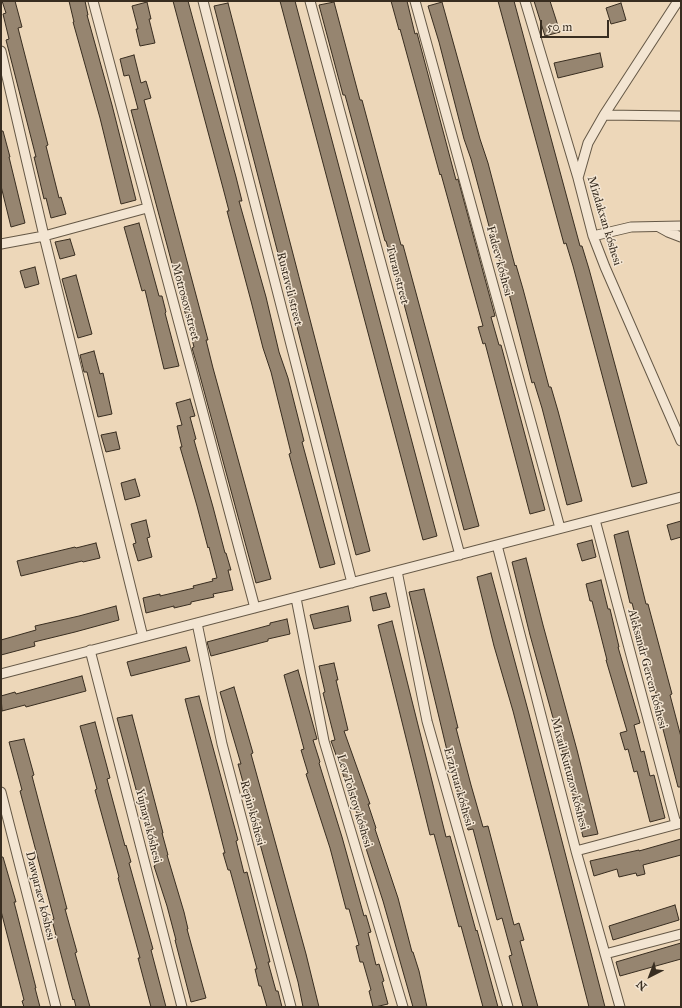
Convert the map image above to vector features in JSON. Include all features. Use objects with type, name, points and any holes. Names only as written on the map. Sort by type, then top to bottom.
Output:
[{"type":"street","name":"Motrosov street","points":[[93,1],[255,608]]},
{"type":"street","name":"Rustaveli street","points":[[203,1],[352,583]]},
{"type":"street","name":"Turan street","points":[[310,1],[460,555]]},
{"type":"street","name":"Fadeev kóshesi","points":[[415,1],[560,528]]},
{"type":"street","name":"Mizdakxan kóshesi","points":[[525,1],[594,236],[608,274],[681,441]]},
{"type":"street","points":[[578,178],[588,143],[604,115],[676,11],[678,1]]},
{"type":"street","points":[[1,51],[44,236],[143,637]]},
{"type":"street","points":[[604,115],[681,116]]},
{"type":"street","points":[[1,244],[44,236],[148,208]]},
{"type":"street","points":[[657,226],[681,237]]},
{"type":"street","points":[[594,236],[631,227],[681,226]]},
{"type":"street","points":[[1,674],[681,497]]},
{"type":"street","name":"Aleksandr Gercen kóshesi","points":[[595,520],[679,824]]},
{"type":"street","name":"Mixail Kutuzov kóshesi","points":[[497,545],[576,851],[620,1007]]},
{"type":"street","name":"Erziyuar kóshesi","points":[[398,571],[427,721],[508,1007]]},
{"type":"street","name":"Lev Tolstoy kóshesi","points":[[296,598],[324,741],[403,1007]]},
{"type":"street","name":"Repin kóshesi","points":[[196,623],[222,744],[291,1007]]},
{"type":"street","name":"Yujnaya kóshesi","points":[[90,650],[182,1007]]},
{"type":"street","name":"Dawqaraev kóshesi","points":[[1,792],[56,1007]]},
{"type":"street","points":[[576,851],[679,824]]},
{"type":"street","points":[[605,954],[681,934]]},
{"type":"building","points":[[2,1],[15,1],[22,27],[18,28],[48,145],[46,146],[59,198],[61,197],[66,214],[51,218],[46,198],[44,199],[34,157],[36,157],[6,40],[9,39],[3,14],[6,13]]},
{"type":"building","points":[[69,1],[85,1],[87,15],[136,200],[121,204],[100,118],[73,22]]},
{"type":"building","points":[[173,1],[188,1],[236,177],[242,201],[239,201],[266,297],[279,352],[288,378],[304,441],[302,442],[335,564],[320,568],[289,454],[291,453],[271,372],[263,348],[227,211],[229,211]]},
{"type":"building","points":[[280,1],[295,1],[437,536],[423,540]]},
{"type":"building","points":[[391,1],[407,1],[415,34],[417,33],[456,180],[458,179],[495,316],[491,317],[499,345],[501,345],[545,510],[530,514],[485,343],[483,344],[478,327],[483,326]]},
{"type":"building","points":[[498,1],[514,1],[580,246],[582,246],[589,269],[647,483],[632,487],[573,266],[566,243],[564,244]]},
{"type":"building","points":[[534,1],[550,1],[560,32],[545,36]]},
{"type":"building","points":[[147,2],[151,19],[149,19],[155,43],[140,46],[136,29],[138,29],[132,6]]},
{"type":"building","points":[[334,2],[401,245],[403,245],[479,526],[464,530],[400,289],[385,241],[345,95],[343,95],[319,5]]},
{"type":"building","points":[[442,2],[488,163],[549,387],[551,387],[558,411],[582,501],[567,505],[542,408],[534,382],[532,383],[507,286],[497,256],[428,6]]},
{"type":"building","points":[[228,3],[370,551],[356,555],[214,6]]},
{"type":"building","points":[[621,3],[626,20],[611,24],[606,8]]},
{"type":"building","points":[[600,53],[603,67],[558,78],[554,63]]},
{"type":"building","points":[[134,55],[141,83],[146,81],[151,98],[144,100],[208,340],[206,340],[213,368],[271,579],[256,583],[192,348],[194,347],[131,110],[138,109],[129,75],[124,76],[120,59]]},
{"type":"building","points":[[1,131],[3,131],[10,157],[25,223],[11,227],[1,186]]},
{"type":"building","points":[[139,223],[159,296],[162,296],[179,366],[164,369],[145,290],[142,291],[124,227]]},
{"type":"building","points":[[70,239],[75,255],[60,259],[55,242]]},
{"type":"building","points":[[35,267],[39,284],[25,288],[20,271]]},
{"type":"building","points":[[76,275],[92,334],[78,338],[62,279]]},
{"type":"building","points":[[94,351],[100,374],[103,373],[112,414],[98,417],[87,372],[84,372],[80,355]]},
{"type":"building","points":[[190,399],[195,416],[190,417],[196,439],[194,440],[231,570],[228,570],[233,590],[213,594],[214,597],[191,602],[191,604],[174,608],[174,606],[146,613],[143,598],[160,594],[160,596],[194,588],[193,586],[213,581],[212,579],[217,578],[180,447],[182,447],[177,426],[182,425],[176,403]]},
{"type":"building","points":[[116,432],[120,449],[106,452],[101,435]]},
{"type":"building","points":[[135,479],[140,496],[125,500],[121,483]]},
{"type":"building","points":[[146,520],[150,537],[147,538],[152,557],[138,561],[133,544],[136,543],[131,524]]},
{"type":"building","points":[[681,521],[681,537],[671,540],[667,525]]},
{"type":"building","points":[[628,531],[646,604],[648,604],[672,694],[670,695],[681,737],[681,787],[678,787],[657,706],[659,705],[632,603],[630,603],[614,535]]},
{"type":"building","points":[[592,540],[596,557],[582,561],[577,544]]},
{"type":"building","points":[[96,543],[100,558],[21,576],[17,561]]},
{"type":"building","points":[[526,558],[598,834],[583,837],[565,761],[530,635],[512,562]]},
{"type":"building","points":[[491,573],[605,1007],[589,1007],[513,711],[494,646],[477,577]]},
{"type":"building","points":[[601,580],[608,609],[610,609],[618,647],[640,723],[634,725],[641,752],[644,751],[650,776],[654,775],[665,818],[650,822],[637,771],[634,772],[628,749],[625,750],[620,733],[627,731],[606,660],[592,601],[590,601],[586,584]]},
{"type":"building","points":[[424,589],[458,728],[456,728],[471,785],[483,827],[488,826],[514,925],[519,923],[524,940],[520,941],[538,1007],[523,1007],[509,956],[512,955],[502,918],[497,920],[473,829],[468,830],[455,784],[409,592]]},
{"type":"building","points":[[386,593],[390,607],[373,611],[370,597]]},
{"type":"building","points":[[116,606],[119,620],[34,642],[35,646],[1,655],[1,640],[36,630],[35,626]]},
{"type":"building","points":[[348,606],[351,621],[314,629],[310,615]]},
{"type":"building","points":[[287,619],[290,634],[211,656],[207,642]]},
{"type":"building","points":[[392,621],[446,837],[450,836],[498,1007],[483,1007],[461,926],[459,927],[434,834],[430,835],[378,625]]},
{"type":"building","points":[[186,647],[190,661],[131,676],[127,662]]},
{"type":"building","points":[[334,663],[338,680],[336,680],[348,730],[344,731],[370,804],[368,804],[376,828],[375,829],[398,898],[412,952],[419,971],[427,1007],[413,1007],[383,901],[356,816],[358,816],[331,741],[335,740],[323,693],[325,692],[319,666]]},
{"type":"building","points":[[298,670],[317,739],[313,740],[320,762],[319,763],[364,916],[366,915],[371,932],[368,933],[376,965],[379,964],[384,981],[382,982],[388,1004],[373,1007],[369,991],[371,990],[363,962],[360,962],[356,946],[359,945],[349,909],[346,909],[330,848],[306,774],[308,773],[301,750],[304,749],[284,675]]},
{"type":"building","points":[[82,676],[86,691],[26,707],[25,705],[2,711],[1,696],[15,692],[16,694]]},
{"type":"building","points":[[234,687],[253,753],[251,754],[306,954],[319,1007],[303,1007],[298,982],[238,764],[241,764],[220,692]]},
{"type":"building","points":[[199,696],[238,840],[236,841],[244,873],[247,872],[270,962],[268,962],[282,1007],[267,1007],[261,986],[259,986],[255,969],[257,969],[230,870],[228,870],[223,853],[225,853],[185,699]]},
{"type":"building","points":[[132,715],[163,833],[167,855],[184,912],[187,929],[206,998],[191,1002],[167,906],[154,866],[150,842],[117,718]]},
{"type":"building","points":[[95,722],[110,778],[107,779],[125,846],[126,845],[131,862],[129,863],[153,949],[151,950],[166,1007],[151,1007],[138,958],[140,958],[95,790],[97,789],[80,726]]},
{"type":"building","points":[[24,739],[34,775],[32,776],[67,909],[65,909],[77,952],[75,953],[90,1007],[76,1007],[74,999],[73,1000],[52,920],[54,919],[20,791],[22,790],[9,742]]},
{"type":"building","points":[[681,839],[681,855],[643,865],[645,874],[637,876],[636,873],[619,877],[617,869],[594,876],[590,861],[639,851]]},
{"type":"building","points":[[1,857],[3,857],[16,902],[14,902],[40,1007],[24,1007],[22,1001],[24,1000],[1,911]]},
{"type":"building","points":[[675,905],[679,920],[613,940],[609,926]]},
{"type":"building","points":[[681,943],[681,959],[620,976],[616,962]]}]
